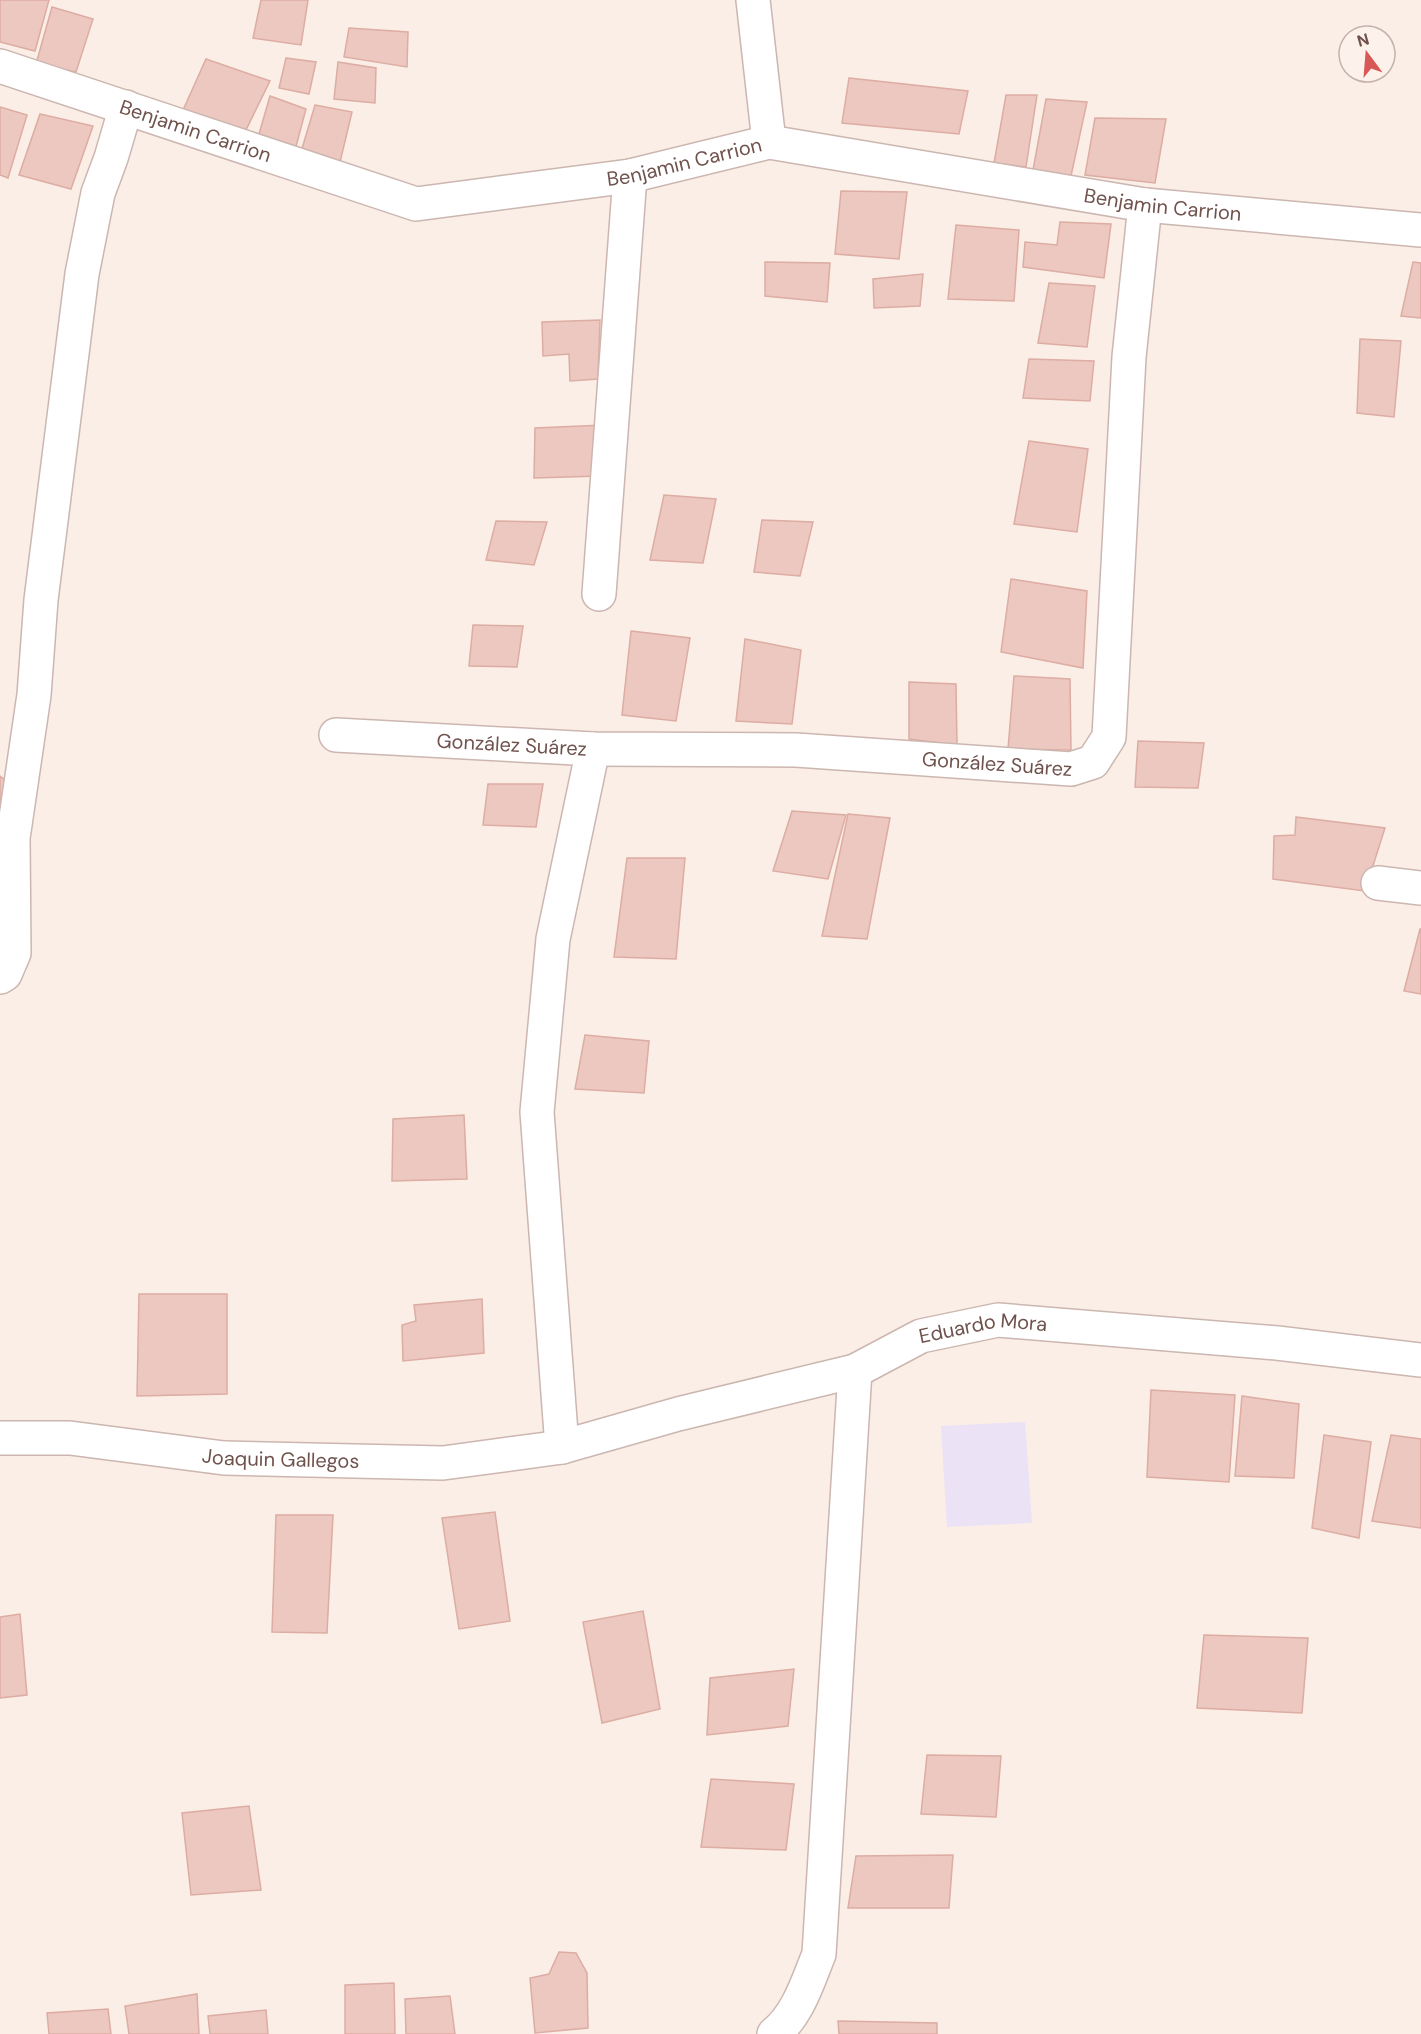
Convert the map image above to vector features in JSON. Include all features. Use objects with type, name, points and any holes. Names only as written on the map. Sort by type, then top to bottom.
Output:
[{"type":"street","points":[[753,0],[769,142]]},
{"type":"street","name":"Benjamin Carrion","points":[[0,66],[416,204],[630,176],[769,142],[1145,205],[1421,230]]},
{"type":"street","points":[[0,976],[5,974],[14,953],[13,838],[34,695],[41,600],[82,274],[98,193],[126,107]]},
{"type":"street","points":[[599,594],[630,176]]},
{"type":"street","name":"González Suárez","points":[[336,735],[593,749],[796,750],[1071,769],[1093,762],[1109,737],[1129,357],[1145,205]]},
{"type":"street","points":[[562,1447],[537,1112],[553,939],[593,749]]},
{"type":"street","points":[[1378,883],[1421,888]]},
{"type":"street","name":"Eduardo Mora","points":[[562,1447],[678,1414],[855,1371],[921,1336],[998,1320],[1277,1343],[1421,1360]]},
{"type":"street","points":[[774,2034],[782,2028],[803,1994],[819,1954],[855,1371]]},
{"type":"street","name":"Joaquin Gallegos","points":[[0,1438],[70,1438],[224,1458],[443,1463],[562,1447]]},
{"type":"shaded area","points":[[1025,1422],[1032,1523],[947,1527],[941,1426]]},
{"type":"building","points":[[0,0],[49,0],[35,51],[0,42]]},
{"type":"building","points":[[261,0],[308,0],[301,45],[253,38]]},
{"type":"building","points":[[52,7],[93,19],[76,72],[36,64]]},
{"type":"building","points":[[349,28],[408,32],[407,67],[344,57]]},
{"type":"building","points":[[286,58],[316,62],[309,94],[279,88]]},
{"type":"building","points":[[206,59],[270,81],[242,138],[179,119]]},
{"type":"building","points":[[338,62],[376,68],[375,103],[334,99]]},
{"type":"building","points":[[849,78],[968,91],[959,134],[842,123]]},
{"type":"building","points":[[1006,95],[1037,95],[1026,167],[994,163]]},
{"type":"building","points":[[270,96],[306,109],[295,150],[257,141]]},
{"type":"building","points":[[1046,99],[1087,102],[1071,176],[1033,170]]},
{"type":"building","points":[[315,105],[352,112],[340,162],[301,152]]},
{"type":"building","points":[[0,107],[27,115],[8,178],[0,175]]},
{"type":"building","points":[[40,114],[93,126],[71,189],[19,175]]},
{"type":"building","points":[[1095,118],[1166,119],[1155,183],[1085,175]]},
{"type":"building","points":[[841,191],[907,192],[899,259],[835,254]]},
{"type":"building","points":[[1060,222],[1111,224],[1104,278],[1023,267],[1025,242],[1057,245]]},
{"type":"building","points":[[956,225],[1019,230],[1014,301],[948,299]]},
{"type":"building","points":[[765,262],[830,263],[827,302],[765,296]]},
{"type":"building","points":[[1413,262],[1421,263],[1421,318],[1401,316]]},
{"type":"building","points":[[923,274],[920,306],[874,308],[873,279]]},
{"type":"building","points":[[1049,283],[1095,286],[1087,347],[1038,343]]},
{"type":"building","points":[[600,320],[598,379],[570,381],[569,354],[543,356],[542,322]]},
{"type":"building","points":[[1360,339],[1401,341],[1394,417],[1357,413]]},
{"type":"building","points":[[1029,359],[1094,361],[1090,401],[1023,398]]},
{"type":"building","points":[[604,425],[601,476],[534,478],[535,428]]},
{"type":"building","points":[[1029,441],[1088,449],[1077,532],[1014,524]]},
{"type":"building","points":[[664,495],[716,499],[703,563],[650,560]]},
{"type":"building","points":[[762,520],[813,522],[800,576],[754,572]]},
{"type":"building","points":[[496,521],[547,522],[534,565],[486,560]]},
{"type":"building","points":[[1011,579],[1087,591],[1083,668],[1001,652]]},
{"type":"building","points":[[473,625],[523,626],[517,667],[469,666]]},
{"type":"building","points":[[631,631],[690,638],[676,721],[622,715]]},
{"type":"building","points":[[745,639],[801,650],[792,724],[736,721]]},
{"type":"building","points":[[1014,676],[1070,679],[1071,750],[1008,749]]},
{"type":"building","points":[[909,682],[956,684],[957,745],[909,739]]},
{"type":"building","points":[[1138,741],[1204,743],[1198,788],[1135,787]]},
{"type":"building","points":[[0,776],[9,783],[0,836]]},
{"type":"building","points":[[488,784],[543,784],[536,827],[483,825]]},
{"type":"building","points":[[792,811],[846,815],[828,879],[773,871]]},
{"type":"building","points":[[848,814],[890,818],[867,939],[822,936]]},
{"type":"building","points":[[1296,817],[1385,828],[1365,891],[1273,879],[1274,836],[1295,835]]},
{"type":"building","points":[[627,858],[685,858],[676,959],[614,957]]},
{"type":"building","points":[[1421,929],[1421,994],[1404,991]]},
{"type":"building","points":[[585,1035],[649,1041],[644,1093],[575,1089]]},
{"type":"building","points":[[464,1115],[467,1179],[392,1181],[393,1119]]},
{"type":"building","points":[[139,1294],[227,1294],[227,1394],[137,1396]]},
{"type":"building","points":[[482,1299],[484,1353],[403,1361],[402,1325],[416,1321],[414,1305]]},
{"type":"building","points":[[1151,1390],[1235,1395],[1229,1482],[1147,1477]]},
{"type":"building","points":[[1242,1396],[1299,1404],[1294,1478],[1235,1476]]},
{"type":"building","points":[[1324,1435],[1371,1442],[1359,1538],[1312,1528]]},
{"type":"building","points":[[1391,1435],[1421,1439],[1421,1528],[1372,1521]]},
{"type":"building","points":[[495,1512],[510,1621],[459,1629],[442,1518]]},
{"type":"building","points":[[276,1515],[333,1515],[327,1633],[272,1632]]},
{"type":"building","points":[[643,1611],[660,1709],[602,1723],[583,1622]]},
{"type":"building","points":[[20,1614],[27,1695],[0,1698],[0,1617]]},
{"type":"building","points":[[1204,1635],[1308,1638],[1302,1713],[1197,1708]]},
{"type":"building","points":[[794,1669],[788,1726],[707,1735],[710,1678]]},
{"type":"building","points":[[927,1755],[1001,1756],[996,1817],[921,1814]]},
{"type":"building","points":[[711,1779],[794,1784],[786,1850],[701,1847]]},
{"type":"building","points":[[249,1806],[261,1890],[191,1895],[182,1813]]},
{"type":"building","points":[[953,1855],[949,1908],[848,1908],[856,1856]]},
{"type":"building","points":[[559,1952],[576,1953],[587,1973],[588,2028],[535,2033],[530,1978],[549,1974]]},
{"type":"building","points":[[394,1983],[395,2034],[345,2034],[345,1985]]},
{"type":"building","points":[[197,1994],[199,2034],[129,2034],[125,2006]]},
{"type":"building","points":[[450,1996],[455,2034],[406,2034],[405,1999]]},
{"type":"building","points":[[108,2009],[111,2034],[49,2034],[47,2013]]},
{"type":"building","points":[[266,2010],[268,2034],[210,2034],[208,2016]]},
{"type":"building","points":[[838,2021],[937,2023],[937,2034],[839,2034]]}]
